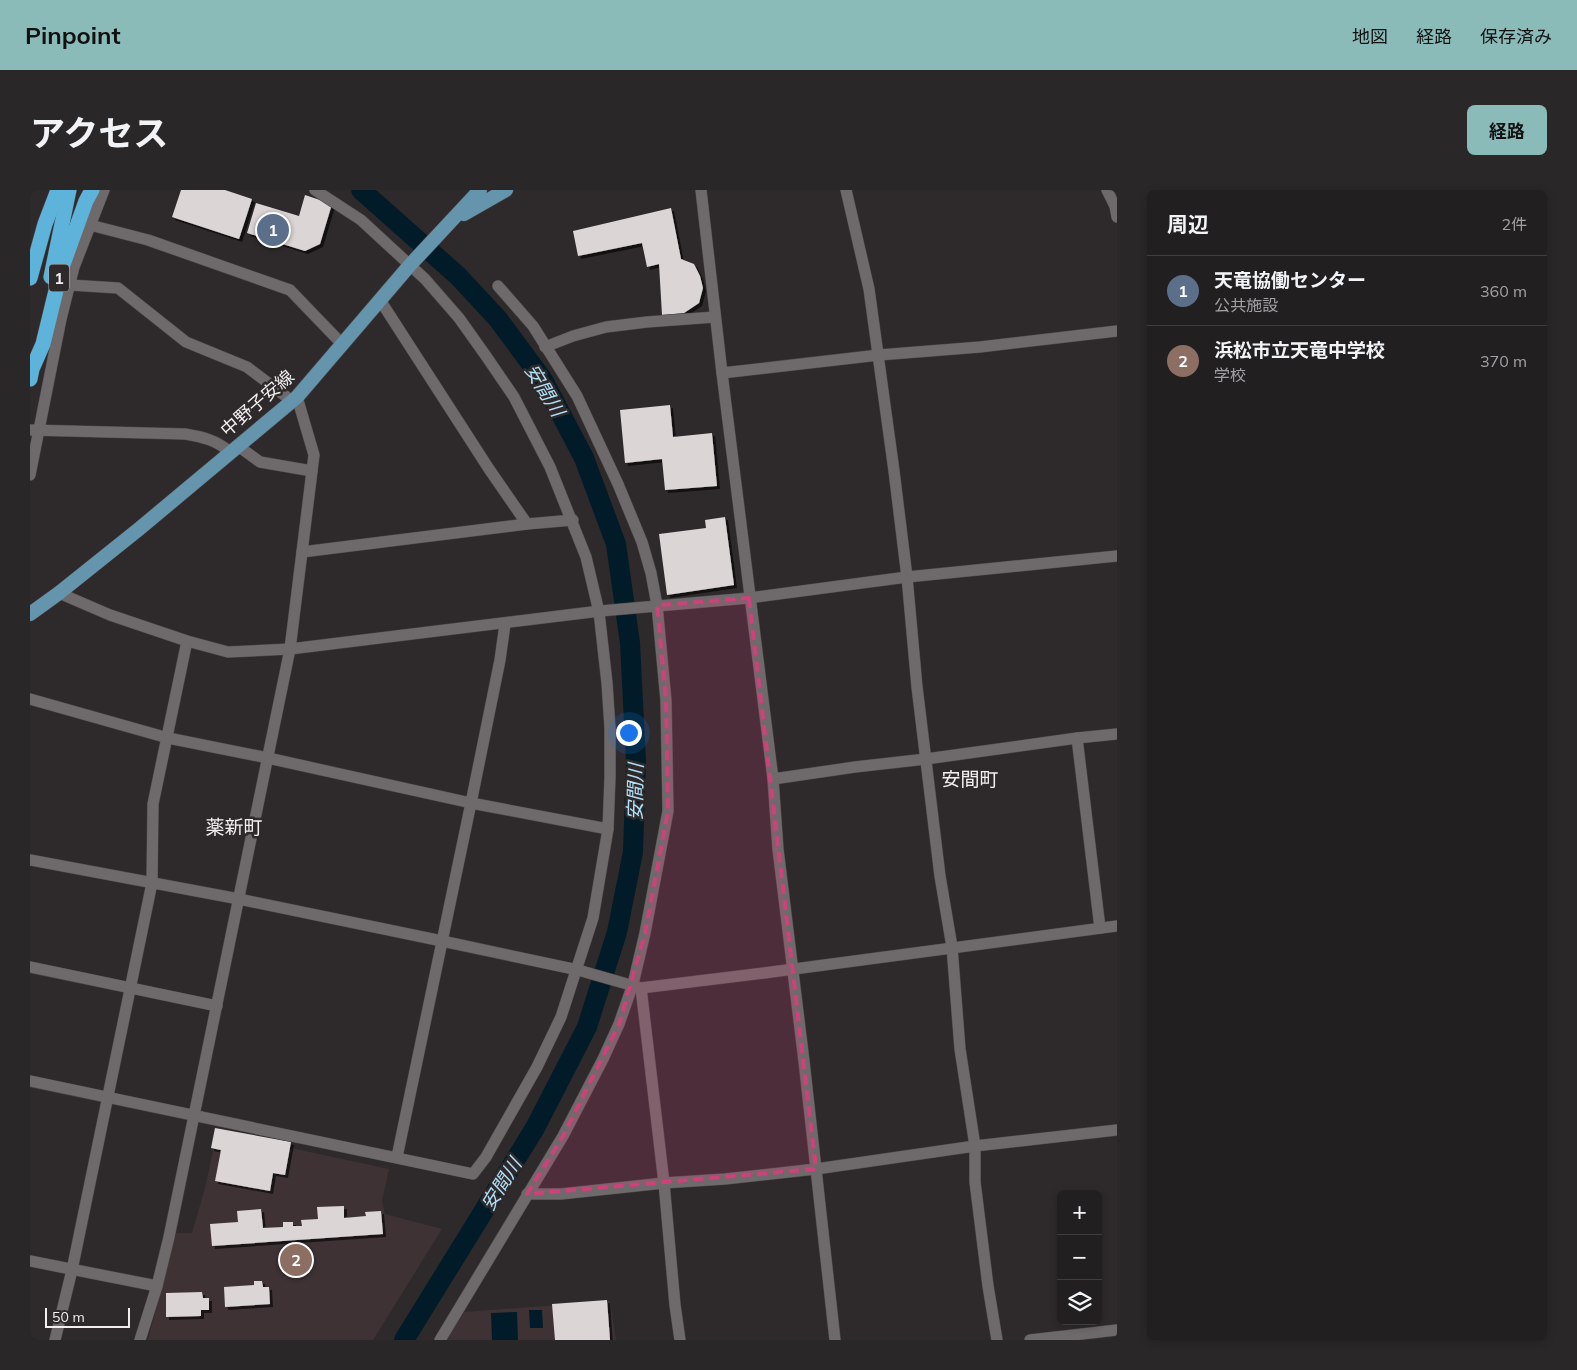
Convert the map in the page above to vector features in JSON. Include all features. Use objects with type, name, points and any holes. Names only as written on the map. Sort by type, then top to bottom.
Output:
[{"type":"highway","name":"1","points":[[30,278],[45,224],[58,190]]},
{"type":"highway","name":"1","points":[[31,374],[69,190]]},
{"type":"highway","name":"1","points":[[31,374],[43,344],[61,270],[86,201],[92,190]]},
{"type":"main road","name":"中野子安線","points":[[33,609],[59,593],[140,530],[295,399],[380,300],[480,190]]},
{"type":"main road","points":[[448,225],[506,190]]},
{"type":"street","points":[[30,475],[35,430],[74,268],[104,190]]},
{"type":"street","points":[[30,1081],[473,1174],[486,1157],[537,1067],[561,1017],[577,970],[593,918],[608,828],[610,728],[604,647],[600,611],[586,557],[573,520],[550,467],[514,397],[460,318],[412,264],[361,220],[315,190]]},
{"type":"street","points":[[701,190],[749,598],[773,779],[778,849],[836,1340]]},
{"type":"street","points":[[846,190],[869,289],[879,355],[907,577],[917,687],[940,876],[952,947],[960,1050],[974,1146],[975,1182],[997,1340]]},
{"type":"street","points":[[1107,190],[1115,206],[1117,217]]},
{"type":"street","points":[[90,225],[148,240],[290,290],[342,344]]},
{"type":"street","points":[[70,285],[118,288],[186,342],[247,367],[295,399],[314,455],[290,649],[169,1237],[157,1286],[140,1340]]},
{"type":"street","points":[[440,1340],[563,1136],[619,1024],[635,985],[668,811],[666,701],[656,605],[651,573],[642,542],[618,484],[577,396],[533,326],[498,286]]},
{"type":"street","points":[[380,300],[489,469],[527,524]]},
{"type":"street","points":[[545,346],[606,327],[716,317]]},
{"type":"street","points":[[722,373],[1117,331]]},
{"type":"street","points":[[35,430],[185,434],[207,438],[260,462],[312,471]]},
{"type":"street","points":[[302,552],[573,520]]},
{"type":"street","points":[[59,593],[110,615],[187,641],[228,652],[290,649],[600,611],[749,598],[907,577],[1117,556]]},
{"type":"street","points":[[397,1157],[500,660],[505,624]]},
{"type":"street","points":[[56,1340],[152,883],[153,804],[187,641]]},
{"type":"street","points":[[30,699],[168,738],[471,803],[608,828]]},
{"type":"street","points":[[773,779],[1117,734]]},
{"type":"street","points":[[1077,738],[1100,928]]},
{"type":"street","points":[[30,860],[239,899],[577,970],[635,985],[793,969],[1117,926]]},
{"type":"street","points":[[30,967],[217,1006]]},
{"type":"street","points":[[635,985],[664,1183],[680,1340]]},
{"type":"street","points":[[527,1194],[560,1194],[664,1183],[725,1179],[816,1169],[974,1146],[1117,1130]]},
{"type":"street","points":[[30,1261],[157,1286]]},
{"type":"street","points":[[1030,1340],[1117,1330]]},
{"type":"highlighted area","points":[[749,598],[816,1169],[527,1194],[563,1136],[619,1024],[645,933],[668,811],[666,701],[657,605]]},
{"type":"shaded area","points":[[217,1132],[389,1169],[382,1201],[385,1214],[442,1229],[373,1340],[148,1340],[176,1233],[192,1233],[205,1188]]},
{"type":"shaded area","points":[[610,1301],[616,1340],[447,1340],[464,1312]]},
{"type":"water","points":[[529,1310],[542,1310],[543,1328],[530,1328]]},
{"type":"water","points":[[517,1312],[518,1340],[492,1340],[491,1313]]},
{"type":"building","points":[[181,190],[225,190],[252,199],[239,239],[172,217]]},
{"type":"building","points":[[305,195],[332,204],[320,244],[305,251],[247,233],[256,203],[299,216]]},
{"type":"building","points":[[671,208],[681,259],[694,264],[703,288],[699,303],[684,313],[662,315],[659,264],[647,267],[642,243],[578,256],[573,231]]},
{"type":"building","points":[[670,405],[673,437],[712,433],[717,486],[665,490],[662,459],[625,463],[620,410]]},
{"type":"building","points":[[725,517],[734,585],[667,595],[659,534],[706,528],[705,520]]},
{"type":"building","points":[[215,1128],[291,1142],[285,1175],[273,1173],[270,1191],[215,1181],[221,1150],[211,1148]]},
{"type":"building","points":[[344,1206],[344,1218],[366,1216],[365,1212],[381,1211],[383,1234],[212,1246],[210,1224],[238,1222],[237,1211],[261,1209],[263,1228],[283,1227],[283,1222],[293,1222],[293,1226],[302,1226],[301,1220],[318,1219],[317,1207]]},
{"type":"building","points":[[254,1281],[262,1281],[263,1287],[269,1287],[270,1304],[225,1307],[224,1287],[254,1285]]},
{"type":"building","points":[[202,1292],[203,1298],[209,1298],[209,1310],[201,1310],[201,1316],[166,1317],[166,1293]]},
{"type":"building","points":[[607,1300],[610,1340],[555,1340],[552,1304]]},
{"type":"waterway","name":"安間川","points":[[361,190],[458,276],[498,319],[543,380],[584,458],[616,544],[630,643],[636,762],[633,852],[617,932],[587,1027],[535,1128],[404,1340]]},
{"type":"place","name":"天竜協働センター","points":[[273,230]]},
{"type":"place","name":"浜松市立天竜中学校","points":[[296,1260]]},
{"type":"district","name":"安間町","points":[[970,779]]},
{"type":"district","name":"薬新町","points":[[234,827]]}]
